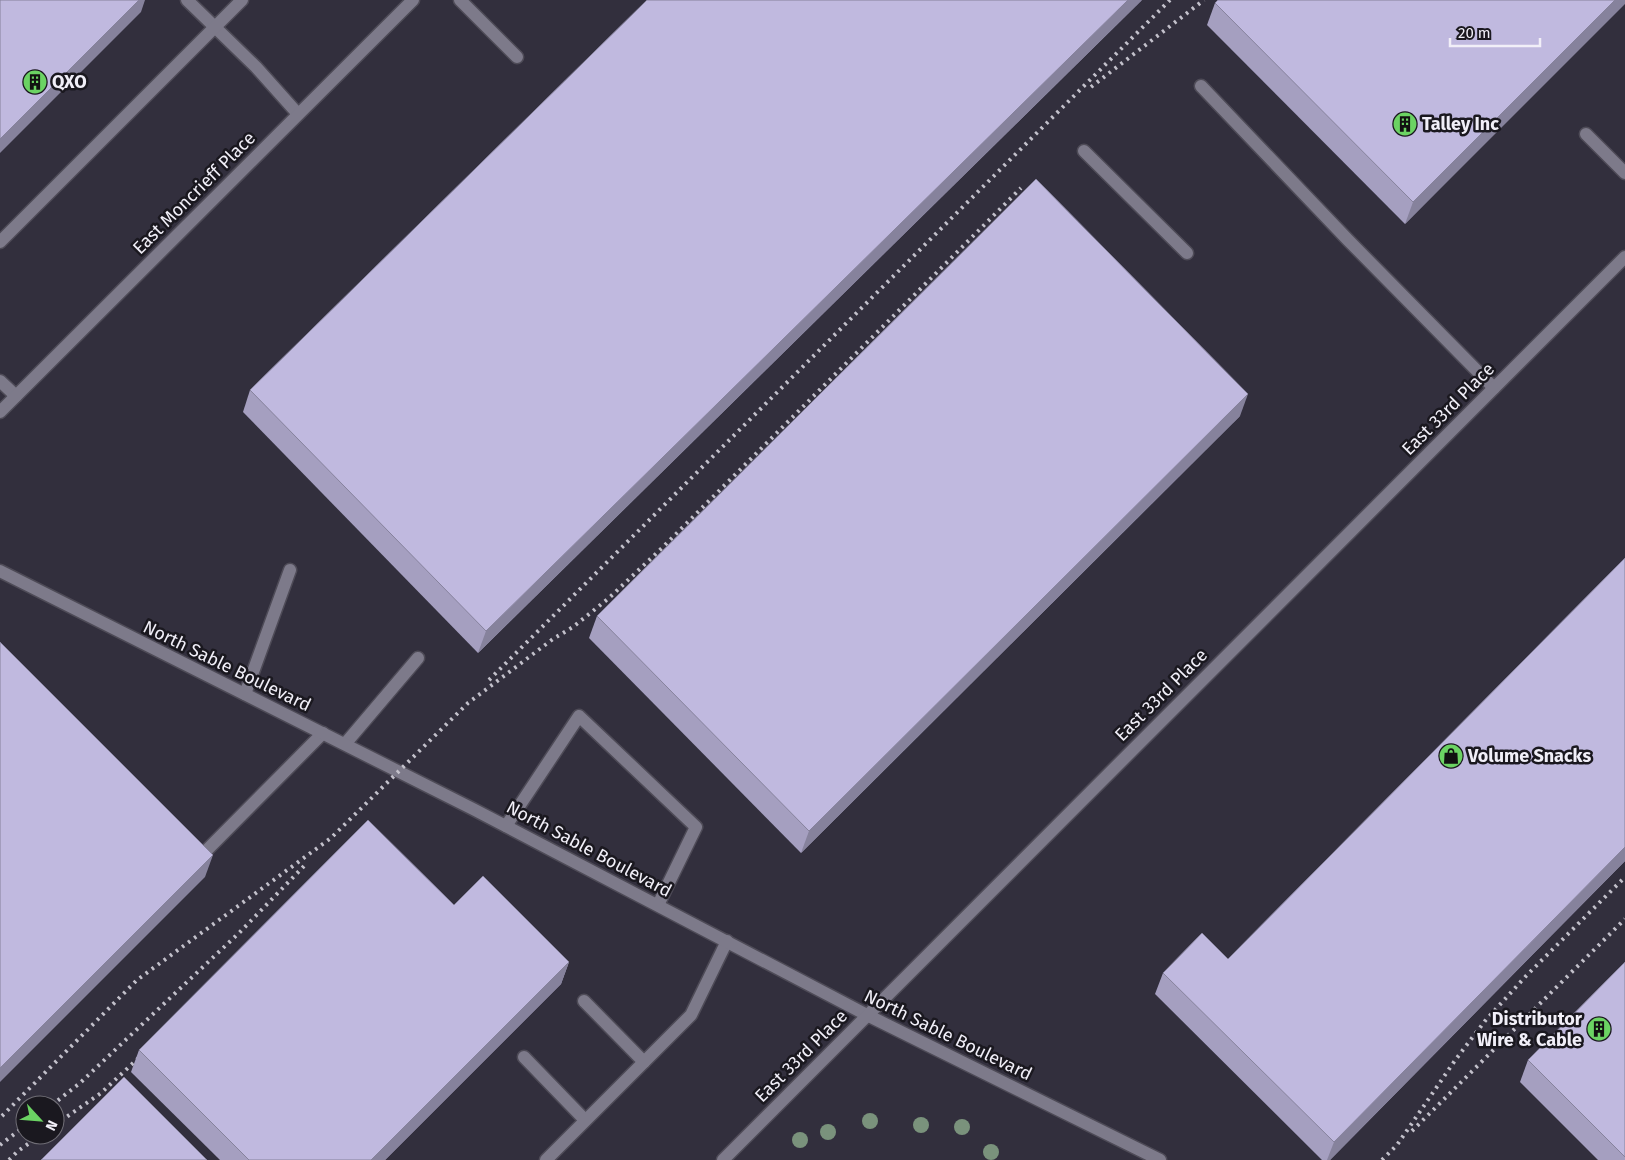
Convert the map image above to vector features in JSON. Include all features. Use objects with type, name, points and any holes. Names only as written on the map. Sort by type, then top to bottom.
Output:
[{"type":"street","points":[[187,0],[256,67],[298,114]]},
{"type":"street","points":[[0,242],[242,0]]},
{"type":"street","name":"East Moncrieff Place","points":[[0,412],[412,0]]},
{"type":"street","points":[[460,0],[516,57]]},
{"type":"street","points":[[1201,86],[1355,247],[1494,388]]},
{"type":"street","points":[[1586,134],[1625,173]]},
{"type":"street","points":[[1084,151],[1187,253]]},
{"type":"street","name":"East 33rd Place","points":[[723,1160],[1625,257]]},
{"type":"street","points":[[0,381],[16,396]]},
{"type":"street","points":[[245,694],[290,570]]},
{"type":"street","name":"North Sable Boulevard","points":[[0,571],[506,826],[867,1014],[1160,1160]]},
{"type":"street","points":[[345,744],[418,658]]},
{"type":"street","points":[[506,826],[579,716],[696,827],[658,905]]},
{"type":"street","points":[[196,860],[323,733]]},
{"type":"street","points":[[546,1160],[691,1015],[727,941]]},
{"type":"street","points":[[584,1001],[644,1062]]},
{"type":"street","points":[[524,1057],[585,1120]]},
{"type":"building","name":"QXO","points":[[0,0],[139,0],[0,139]]},
{"type":"building","points":[[647,0],[1128,0],[486,631],[250,390]]},
{"type":"building","name":"Talley Inc","points":[[1218,0],[1615,0],[1413,202],[1215,3]]},
{"type":"building","points":[[1036,179],[1248,394],[809,831],[597,616]]},
{"type":"building","points":[[1625,558],[1625,847],[1334,1142],[1163,973],[1202,933],[1228,959]]},
{"type":"building","points":[[0,642],[213,855],[0,1068]]},
{"type":"building","points":[[368,820],[454,905],[483,876],[569,962],[371,1160],[249,1160],[139,1050]]},
{"type":"building","name":"Distributor Wire & Cable","points":[[1625,962],[1625,1157],[1528,1060]]},
{"type":"building","points":[[124,1077],[207,1160],[41,1160],[56,1145],[65,1145],[65,1136]]},
{"type":"railway","points":[[489,680],[1170,0]]},
{"type":"railway","points":[[1091,87],[1204,0]]},
{"type":"railway","points":[[2,1116],[137,980],[331,838],[468,703],[553,639],[573,627],[609,598],[662,548],[1021,188]]},
{"type":"railway","points":[[65,1095],[80,1083],[240,932],[307,863]]},
{"type":"railway","points":[[1382,1160],[1397,1145],[1456,1059],[1485,1021],[1526,976],[1625,877]]},
{"type":"railway","points":[[1412,1131],[1625,919]]},
{"type":"railway","points":[[65,1118],[101,1093],[145,1052]]},
{"type":"railway","points":[[0,1145],[15,1134]]},
{"type":"railway","points":[[9,1160],[27,1145]]},
{"type":"place","name":"QXO","points":[[35,82]]},
{"type":"place","name":"Talley Inc","points":[[1405,124]]},
{"type":"place","name":"Volume Snacks","points":[[1451,756]]},
{"type":"place","name":"Distributor Wire & Cable","points":[[1599,1029]]}]
